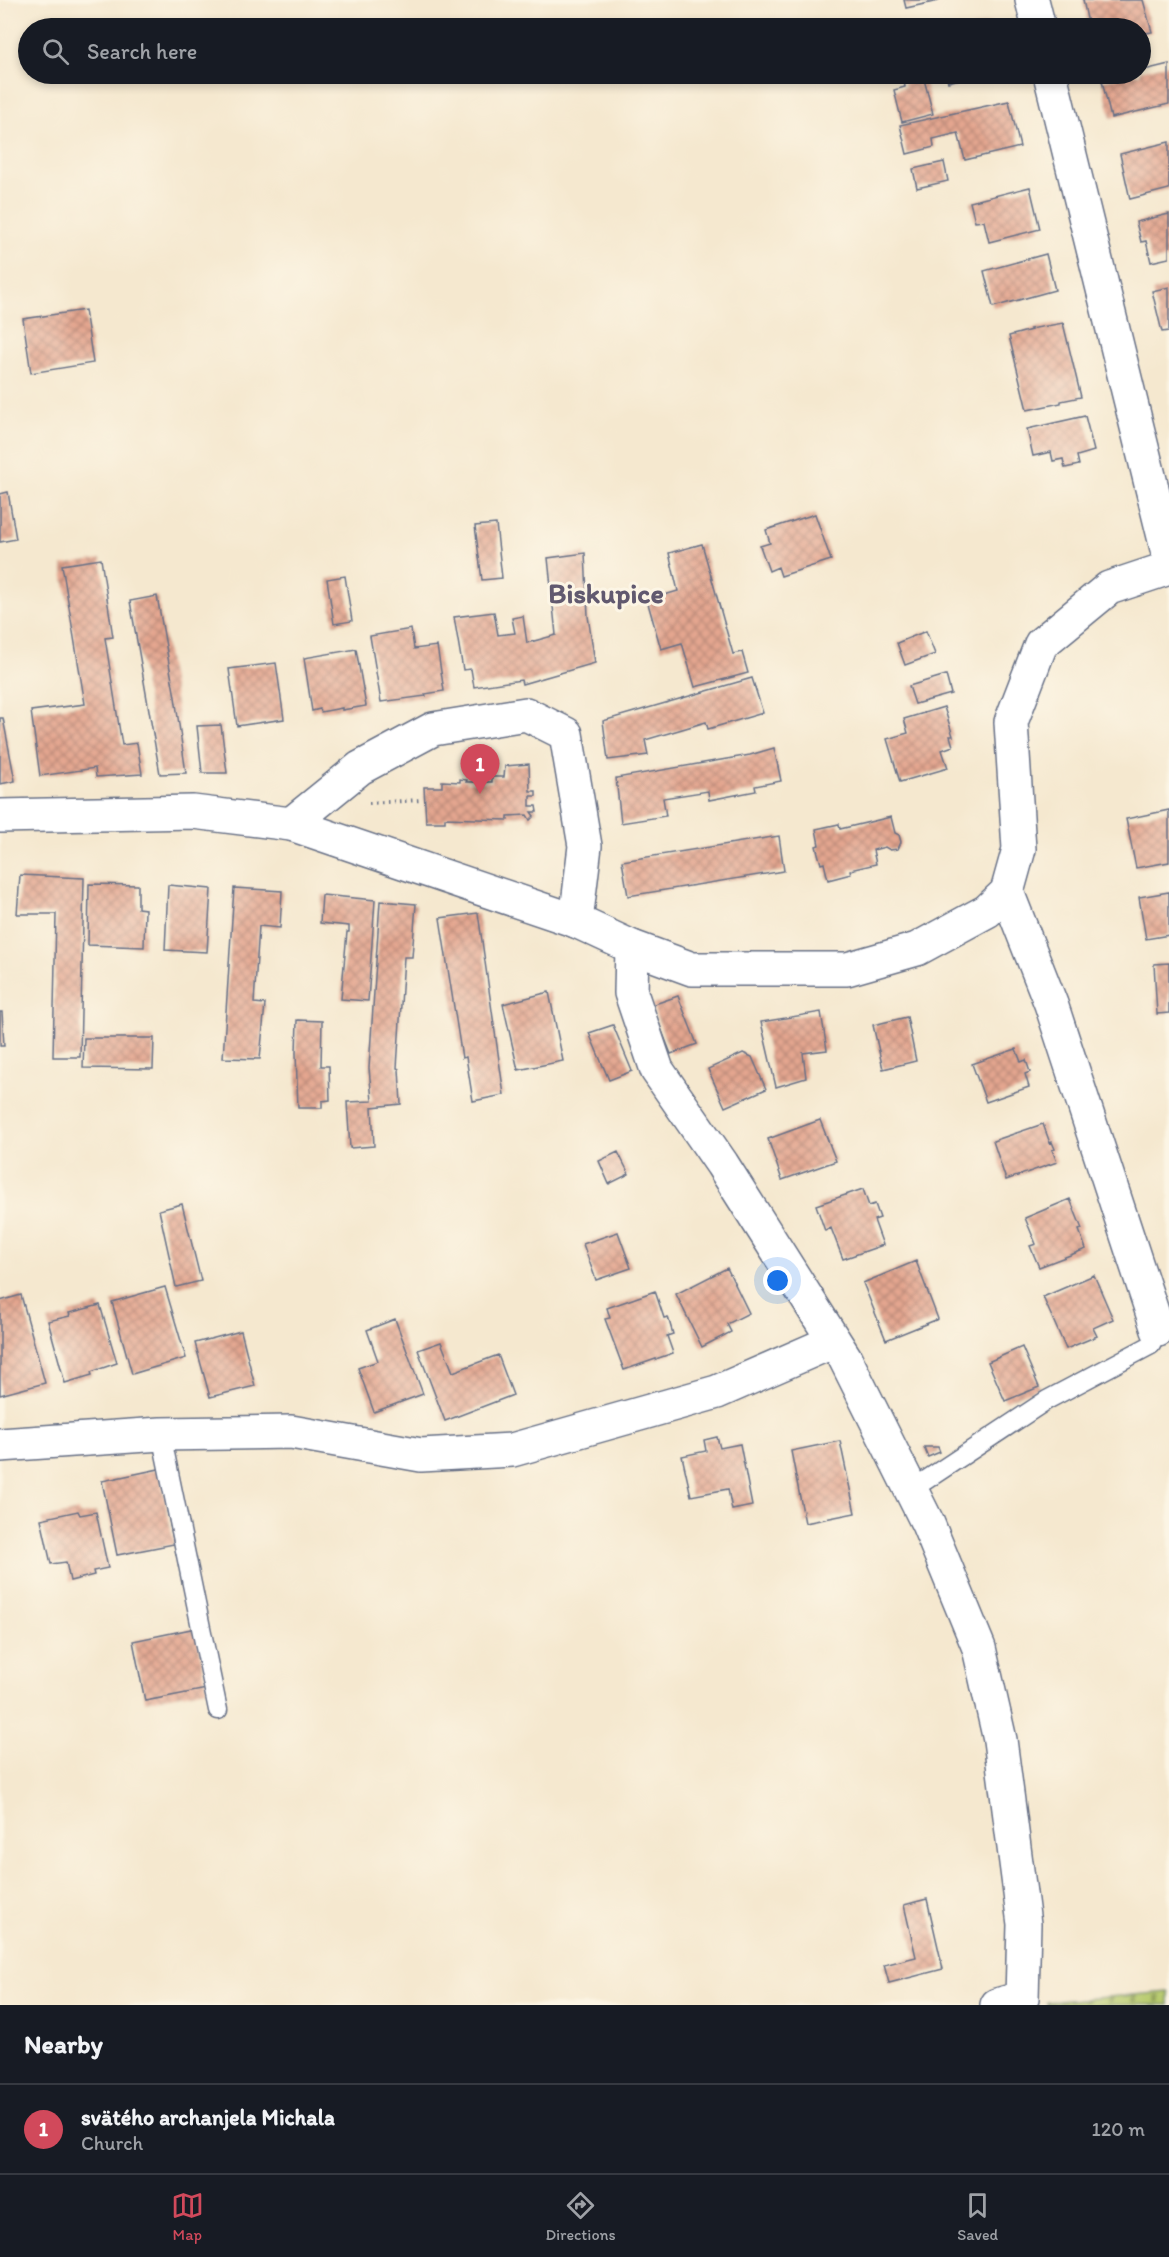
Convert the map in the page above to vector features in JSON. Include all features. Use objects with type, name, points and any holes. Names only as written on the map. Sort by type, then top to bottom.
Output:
[{"type":"street","points":[[1032,0],[1036,18]]},
{"type":"street","points":[[1052,84],[1169,557]]},
{"type":"street","points":[[0,816],[193,812],[291,824],[576,921],[692,969],[848,969],[917,949],[987,911],[1007,892],[1019,849],[1011,722],[1041,644],[1109,588],[1169,567]]},
{"type":"street","points":[[291,824],[360,768],[433,729],[526,714],[566,734],[585,846],[576,921]]},
{"type":"street","points":[[1007,892],[1051,1004],[1158,1330]]},
{"type":"street","points":[[632,946],[631,993],[657,1070],[722,1164],[845,1358],[928,1524],[979,1648],[1000,1740],[1024,1924],[1022,1998],[998,2005]]},
{"type":"street","points":[[0,1445],[161,1434],[291,1432],[421,1455],[512,1449],[717,1392],[834,1341]]},
{"type":"lane","points":[[911,1490],[1047,1400],[1151,1345],[1158,1330]]},
{"type":"lane","points":[[161,1434],[218,1710]]},
{"type":"path","points":[[367,803],[422,800]]},
{"type":"green space","points":[[1169,1992],[1169,2005],[1047,2005],[1047,2002]]},
{"type":"building","points":[[904,0],[937,0],[938,1],[906,8]]},
{"type":"building","points":[[1083,0],[1143,0],[1148,18],[1087,18]]},
{"type":"building","points":[[1169,64],[1169,104],[1111,118],[1103,84],[1151,84],[1151,68]]},
{"type":"building","points":[[905,84],[925,84],[933,114],[902,122],[894,90],[905,87]]},
{"type":"building","points":[[1009,101],[1020,147],[965,160],[958,133],[933,139],[934,147],[907,154],[900,125]]},
{"type":"building","points":[[1169,142],[1169,189],[1130,199],[1120,154]]},
{"type":"building","points":[[944,162],[948,181],[917,188],[913,169]]},
{"type":"building","points":[[1030,187],[1040,229],[989,242],[984,221],[975,222],[970,202]]},
{"type":"building","points":[[1169,214],[1169,258],[1151,262],[1146,241],[1141,242],[1136,222]]},
{"type":"building","points":[[1046,254],[1055,290],[993,307],[984,271]]},
{"type":"building","points":[[1169,287],[1169,331],[1162,332],[1152,291]]},
{"type":"building","points":[[85,310],[93,363],[31,373],[23,319]]},
{"type":"building","points":[[1063,323],[1081,397],[1027,410],[1009,336],[1030,329]]},
{"type":"building","points":[[1085,416],[1094,451],[1077,456],[1079,465],[1065,468],[1063,459],[1053,461],[1051,452],[1033,456],[1027,429]]},
{"type":"building","points":[[8,492],[16,539],[0,542],[0,494]]},
{"type":"building","points":[[815,514],[831,560],[781,576],[778,567],[769,571],[760,546],[770,543],[766,530]]},
{"type":"building","points":[[496,524],[502,578],[482,580],[475,526]]},
{"type":"building","points":[[702,544],[733,654],[742,652],[748,673],[695,687],[682,643],[661,649],[647,600],[678,591],[669,553]]},
{"type":"building","points":[[585,553],[588,616],[595,663],[522,684],[521,680],[474,687],[471,669],[463,670],[454,617],[494,612],[498,635],[515,633],[512,618],[523,616],[527,643],[556,635],[548,558]]},
{"type":"building","points":[[101,559],[113,637],[105,638],[122,745],[137,743],[142,774],[96,777],[95,768],[40,776],[31,711],[85,704],[62,565]]},
{"type":"building","points":[[345,576],[352,621],[334,624],[327,579]]},
{"type":"building","points":[[157,596],[186,773],[160,774],[130,601]]},
{"type":"building","points":[[411,629],[414,649],[437,646],[444,691],[425,694],[426,696],[381,702],[370,636]]},
{"type":"building","points":[[926,631],[935,654],[905,665],[897,643]]},
{"type":"building","points":[[356,649],[366,706],[321,712],[320,709],[312,711],[304,658]]},
{"type":"building","points":[[276,663],[284,719],[237,726],[229,669]]},
{"type":"building","points":[[946,675],[951,694],[915,704],[909,686]]},
{"type":"building","points":[[752,678],[763,713],[708,729],[706,722],[645,740],[648,755],[608,760],[603,721]]},
{"type":"building","points":[[944,707],[953,736],[950,736],[953,746],[942,750],[948,768],[900,782],[887,739],[908,733],[904,719]]},
{"type":"building","points":[[0,718],[3,718],[15,781],[0,784]]},
{"type":"building","points":[[221,725],[227,773],[202,773],[197,726]]},
{"type":"building","points":[[774,748],[781,781],[755,786],[756,791],[709,800],[708,791],[663,798],[666,816],[621,823],[616,778],[750,755]]},
{"type":"building","points":[[529,764],[530,791],[536,791],[536,796],[530,796],[530,806],[536,806],[537,812],[531,812],[534,816],[530,820],[527,815],[508,816],[508,820],[445,818],[445,822],[426,822],[424,787],[442,787],[442,781],[460,782],[460,779],[467,780],[466,782],[492,782],[492,777],[504,777],[505,766]]},
{"type":"building","points":[[1169,810],[1169,862],[1136,868],[1126,819]]},
{"type":"building","points":[[891,817],[895,833],[899,835],[901,842],[898,849],[890,850],[885,847],[873,850],[876,864],[850,870],[851,874],[828,880],[824,863],[821,864],[816,846],[819,845],[816,829],[839,824],[840,829]]},
{"type":"building","points":[[779,836],[784,871],[628,896],[622,861]]},
{"type":"building","points":[[20,875],[84,878],[80,1057],[53,1057],[56,914],[17,914]]},
{"type":"building","points":[[89,884],[138,885],[138,908],[145,909],[144,947],[88,945]]},
{"type":"building","points":[[168,885],[211,889],[207,952],[165,950]]},
{"type":"building","points":[[234,888],[282,891],[280,928],[259,926],[254,1003],[265,1004],[260,1059],[223,1058]]},
{"type":"building","points":[[1169,892],[1169,935],[1146,939],[1139,897]]},
{"type":"building","points":[[322,895],[375,900],[368,1001],[341,999],[349,926],[320,923]]},
{"type":"building","points":[[380,901],[416,904],[412,957],[404,957],[397,1068],[399,1069],[401,1104],[372,1107],[374,1146],[350,1148],[347,1102],[372,1101],[369,1068]]},
{"type":"building","points":[[478,913],[504,1095],[473,1101],[466,1057],[462,1058],[440,918]]},
{"type":"building","points":[[1169,963],[1169,1013],[1157,1014],[1154,964]]},
{"type":"building","points":[[549,992],[563,1061],[518,1070],[503,1004]]},
{"type":"building","points":[[678,996],[697,1044],[671,1054],[652,1005]]},
{"type":"building","points":[[0,1012],[2,1012],[4,1046],[0,1046]]},
{"type":"building","points":[[821,1012],[827,1050],[803,1053],[806,1078],[776,1087],[761,1022]]},
{"type":"building","points":[[907,1017],[916,1061],[883,1069],[873,1025]]},
{"type":"building","points":[[297,1020],[322,1021],[321,1066],[329,1066],[330,1100],[322,1101],[322,1108],[298,1108]]},
{"type":"building","points":[[613,1025],[632,1071],[609,1080],[589,1033]]},
{"type":"building","points":[[84,1038],[154,1038],[153,1069],[83,1068]]},
{"type":"building","points":[[1016,1049],[1021,1062],[1026,1060],[1030,1072],[1025,1074],[1029,1087],[986,1102],[972,1064]]},
{"type":"building","points":[[743,1053],[752,1057],[766,1089],[725,1107],[708,1069]]},
{"type":"building","points":[[820,1120],[836,1161],[782,1180],[768,1139]]},
{"type":"building","points":[[1043,1124],[1050,1143],[1052,1142],[1055,1149],[1052,1150],[1057,1162],[1006,1180],[993,1141]]},
{"type":"building","points":[[618,1152],[629,1174],[609,1184],[599,1161]]},
{"type":"building","points":[[863,1189],[869,1206],[875,1204],[880,1218],[874,1220],[883,1245],[843,1259],[831,1228],[825,1231],[816,1205]]},
{"type":"building","points":[[1070,1199],[1082,1229],[1079,1230],[1086,1249],[1039,1267],[1030,1246],[1036,1244],[1025,1218]]},
{"type":"building","points":[[182,1204],[201,1281],[176,1287],[159,1210]]},
{"type":"building","points":[[618,1232],[631,1268],[596,1280],[583,1244]]},
{"type":"building","points":[[916,1261],[938,1319],[886,1340],[863,1283]]},
{"type":"building","points":[[727,1268],[749,1313],[727,1324],[731,1332],[702,1347],[676,1294]]},
{"type":"building","points":[[1094,1275],[1113,1319],[1093,1328],[1097,1336],[1066,1349],[1043,1297]]},
{"type":"building","points":[[165,1287],[186,1358],[132,1374],[112,1302]]},
{"type":"building","points":[[655,1291],[664,1318],[668,1317],[673,1334],[667,1336],[673,1353],[624,1370],[605,1319],[610,1318],[607,1308]]},
{"type":"building","points":[[21,1295],[45,1383],[0,1395],[0,1301]]},
{"type":"building","points":[[100,1305],[117,1363],[91,1372],[92,1375],[65,1383],[48,1321]]},
{"type":"building","points":[[395,1319],[423,1394],[374,1412],[358,1368],[378,1361],[367,1330]]},
{"type":"building","points":[[241,1331],[255,1386],[210,1397],[195,1343]]},
{"type":"building","points":[[441,1342],[453,1372],[498,1355],[513,1395],[445,1421],[418,1350]]},
{"type":"building","points":[[1022,1347],[1039,1387],[1005,1401],[988,1362]]},
{"type":"building","points":[[717,1437],[720,1448],[740,1444],[752,1506],[732,1510],[728,1489],[691,1496],[682,1456],[706,1451],[704,1440]]},
{"type":"building","points":[[840,1441],[855,1513],[805,1523],[791,1451]]},
{"type":"building","points":[[924,1447],[938,1447],[940,1452],[928,1457]]},
{"type":"building","points":[[159,1469],[174,1544],[117,1555],[102,1481]]},
{"type":"building","points":[[78,1511],[80,1515],[96,1512],[108,1568],[93,1571],[94,1575],[70,1581],[66,1562],[51,1564],[41,1519]]},
{"type":"building","points":[[196,1628],[207,1689],[145,1701],[133,1641]]},
{"type":"building","points":[[927,1899],[943,1969],[889,1983],[884,1965],[916,1957],[904,1905]]},
{"type":"place","name":"svätého archanjela Michala","points":[[480,794]]},
{"type":"district","name":"Biskupice","points":[[606,593]]}]
